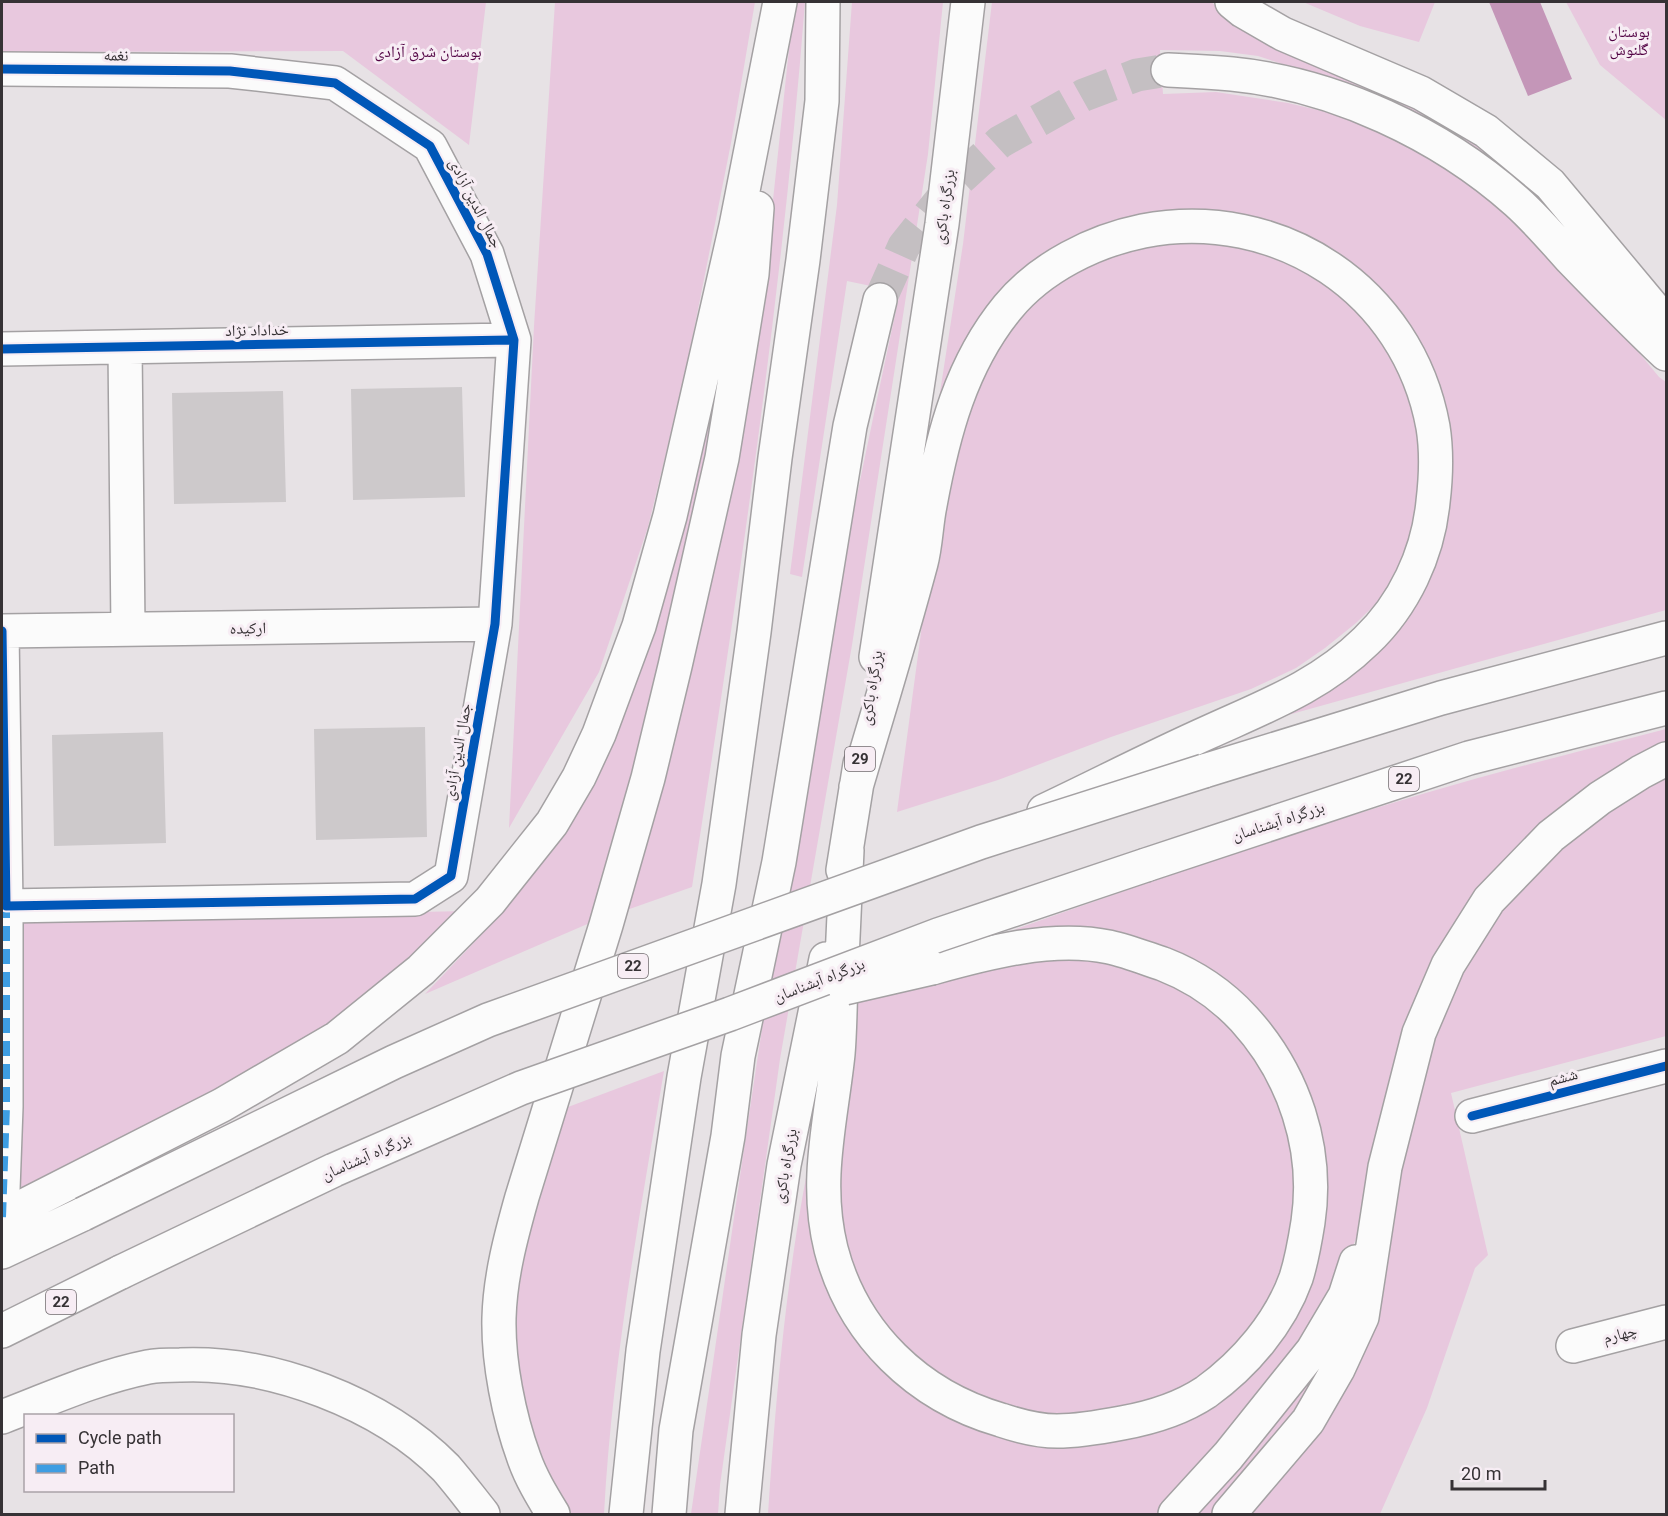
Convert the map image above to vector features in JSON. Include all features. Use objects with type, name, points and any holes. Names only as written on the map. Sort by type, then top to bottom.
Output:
[{"type":"main road","points":[[2,631],[6,1107],[2,1217],[222,1105],[337,1038],[421,970],[490,901],[552,823],[579,777],[599,734],[639,626],[670,516],[736,226],[780,2]]},
{"type":"main road","points":[[626,1515],[643,1351],[684,1077],[719,884],[803,260],[822,101],[823,2]]},
{"type":"main road","name":"بزرگراه باکری","points":[[742,1515],[759,1335],[784,1165],[847,850],[942,224],[968,2]]},
{"type":"main road","points":[[1232,2],[1283,34],[1421,93],[1486,131],[1550,184],[1666,324]]},
{"type":"main road","points":[[553,1515],[524,1459],[512,1415],[499,1319],[504,1276],[522,1197],[606,925],[648,778],[722,458],[752,274],[771,45]]},
{"type":"main road","name":"نغمه","points":[[2,69],[230,71]]},
{"type":"main road","points":[[1168,70],[1233,74],[1297,86],[1374,111],[1438,143],[1481,172],[1518,203],[1620,310],[1666,354]]},
{"type":"main road","name":"جمال الدین آزادی","points":[[6,906],[415,898],[451,876],[495,624],[514,340],[487,254],[430,146],[335,83],[230,71]]},
{"type":"main road","points":[[856,787],[922,558],[935,478],[951,414],[984,340],[1010,305],[1032,283],[1062,262],[1091,247],[1123,235],[1152,230],[1180,226],[1212,226],[1242,230],[1267,236],[1313,256],[1351,284],[1386,320],[1413,365],[1432,424],[1436,472],[1431,516],[1419,560],[1400,600],[1366,642],[1340,665],[1310,685],[1273,705],[1211,731],[981,842]]},
{"type":"main road","points":[[669,1515],[676,1430],[728,1136],[738,1056],[779,862],[850,426],[880,300]]},
{"type":"main road","name":"خداداد نژاد","points":[[2,350],[514,340]]},
{"type":"main road","points":[[125,347],[128,629]]},
{"type":"main road","name":"ارکیده","points":[[2,631],[495,624]]},
{"type":"main road","name":"22","points":[[2,1252],[394,1062],[488,1020],[981,842],[1441,698],[1666,638]]},
{"type":"main road","name":"بزرگراه آبشناسان","points":[[2,1331],[334,1170],[521,1088],[729,1014],[938,935],[1468,758],[1666,708]]},
{"type":"main road","points":[[1175,1515],[1228,1456],[1312,1350],[1345,1296],[1385,1167],[1419,1033],[1448,965],[1489,900],[1551,836],[1600,798],[1666,759]]},
{"type":"main road","points":[[729,1014],[932,968],[989,952],[1031,945],[1105,946],[1139,955],[1180,971],[1215,992],[1257,1033],[1280,1070],[1293,1097],[1311,1162],[1311,1198],[1303,1254],[1295,1281],[1265,1334],[1241,1362],[1203,1394],[1170,1410],[1137,1420],[1097,1428],[1055,1431],[1021,1426],[988,1416],[952,1401],[926,1385],[880,1345],[862,1321],[837,1270],[825,1219],[823,1189],[823,1162],[838,1054],[847,850]]},
{"type":"main road","name":"ششم","points":[[1472,1116],[1665,1073]]},
{"type":"main road","points":[[1229,1515],[1308,1421],[1338,1369],[1362,1317],[1385,1167]]},
{"type":"main road","name":"چهارم","points":[[1573,1346],[1666,1322]]},
{"type":"main road","points":[[2,1418],[91,1383],[150,1366],[197,1364],[238,1367],[310,1385],[380,1418],[413,1441],[445,1468],[483,1515]]},
{"type":"green space","name":"بوستان شرق آزادی","points":[[2,2],[486,2],[469,145],[343,51],[2,52]]},
{"type":"green space","points":[[555,2],[755,2],[731,143],[685,375],[648,527],[599,672],[509,828],[534,326]]},
{"type":"green space","points":[[794,2],[805,2],[784,224],[742,556],[692,887],[621,912],[757,308],[773,200]]},
{"type":"green space","points":[[852,2],[943,2],[928,154],[852,645],[780,1059],[720,1485],[718,1514],[691,1514],[758,1056],[802,781],[849,536],[900,292],[847,281],[802,577],[790,574],[837,205]]},
{"type":"green space","points":[[992,2],[1211,2],[1246,29],[1423,107],[1535,184],[1609,273],[1357,88],[1258,56],[1220,51],[1160,50],[1163,94],[1216,92],[1288,103],[1339,115],[1382,130],[1475,183],[1608,315],[1659,377],[1666,382],[1666,610],[1259,723],[1437,550],[1400,319],[1216,214],[1005,293],[914,560],[963,244]]},
{"type":"green space","points":[[1303,2],[1435,2],[1419,42],[1360,26]]},
{"type":"green space","name":"بوستان گلنوش","points":[[1566,2],[1666,2],[1666,120],[1600,65]]},
{"type":"green space","points":[[1199,237],[1288,256],[1374,323],[1419,414],[1420,524],[1388,592],[1356,623],[1325,648],[1296,668],[1251,689],[1111,737],[998,780],[897,812],[941,483],[980,368],[1033,299],[1109,250]]},
{"type":"green space","points":[[741,247],[697,516],[599,919],[425,994],[507,908],[548,853],[608,752],[629,703],[655,616]]},
{"type":"green space","points":[[1666,729],[1666,746],[1491,883],[1331,1304],[1161,1514],[768,1514],[792,1261],[820,1111],[821,1261],[961,1420],[1172,1421],[1316,1263],[1322,1241],[1327,1193],[1320,1132],[1181,956],[940,956],[1207,862],[1342,818],[1478,778]]},
{"type":"green space","points":[[1666,774],[1666,1036],[1451,1093],[1488,1255],[1475,1268],[1427,1408],[1380,1514],[1245,1514],[1334,1410],[1360,1360],[1383,1297],[1410,1104],[1457,974],[1492,921],[1527,876],[1580,829]]},
{"type":"green space","points":[[467,911],[361,1006],[287,1057],[9,1200],[2,921]]},
{"type":"green space","points":[[1108,957],[1199,994],[1262,1061],[1294,1134],[1294,1234],[1274,1300],[1236,1351],[1179,1391],[1142,1405],[1063,1417],[1026,1413],[938,1379],[870,1314],[834,1218],[854,1004],[982,964]]},
{"type":"green space","points":[[664,1071],[620,1347],[604,1514],[566,1514],[549,1485],[518,1397],[514,1294],[560,1110]]},
{"type":"green space","points":[[1331,1350],[1307,1401],[1214,1514],[1195,1514]]},
{"type":"shaded area","points":[[1489,2],[1540,2],[1572,79],[1528,96]]},
{"type":"building","points":[[462,387],[465,497],[353,500],[351,389]]},
{"type":"building","points":[[283,391],[286,502],[174,504],[172,393]]},
{"type":"building","points":[[425,727],[427,837],[316,840],[314,729]]},
{"type":"building","points":[[163,732],[166,843],[54,846],[52,735]]},
{"type":"tunnel","points":[[880,300],[904,246],[953,185],[1000,142],[1084,95],[1137,75],[1168,70]]},
{"type":"marked path","points":[[2,1217],[6,1107],[6,906]]},
{"type":"cycle path","points":[[2,69],[230,71],[335,83],[430,146],[487,254],[514,340],[495,624],[451,876],[415,899],[6,906],[2,631]]},
{"type":"cycle path","points":[[2,349],[514,340]]},
{"type":"cycle path","points":[[1472,1116],[1666,1066]]}]
